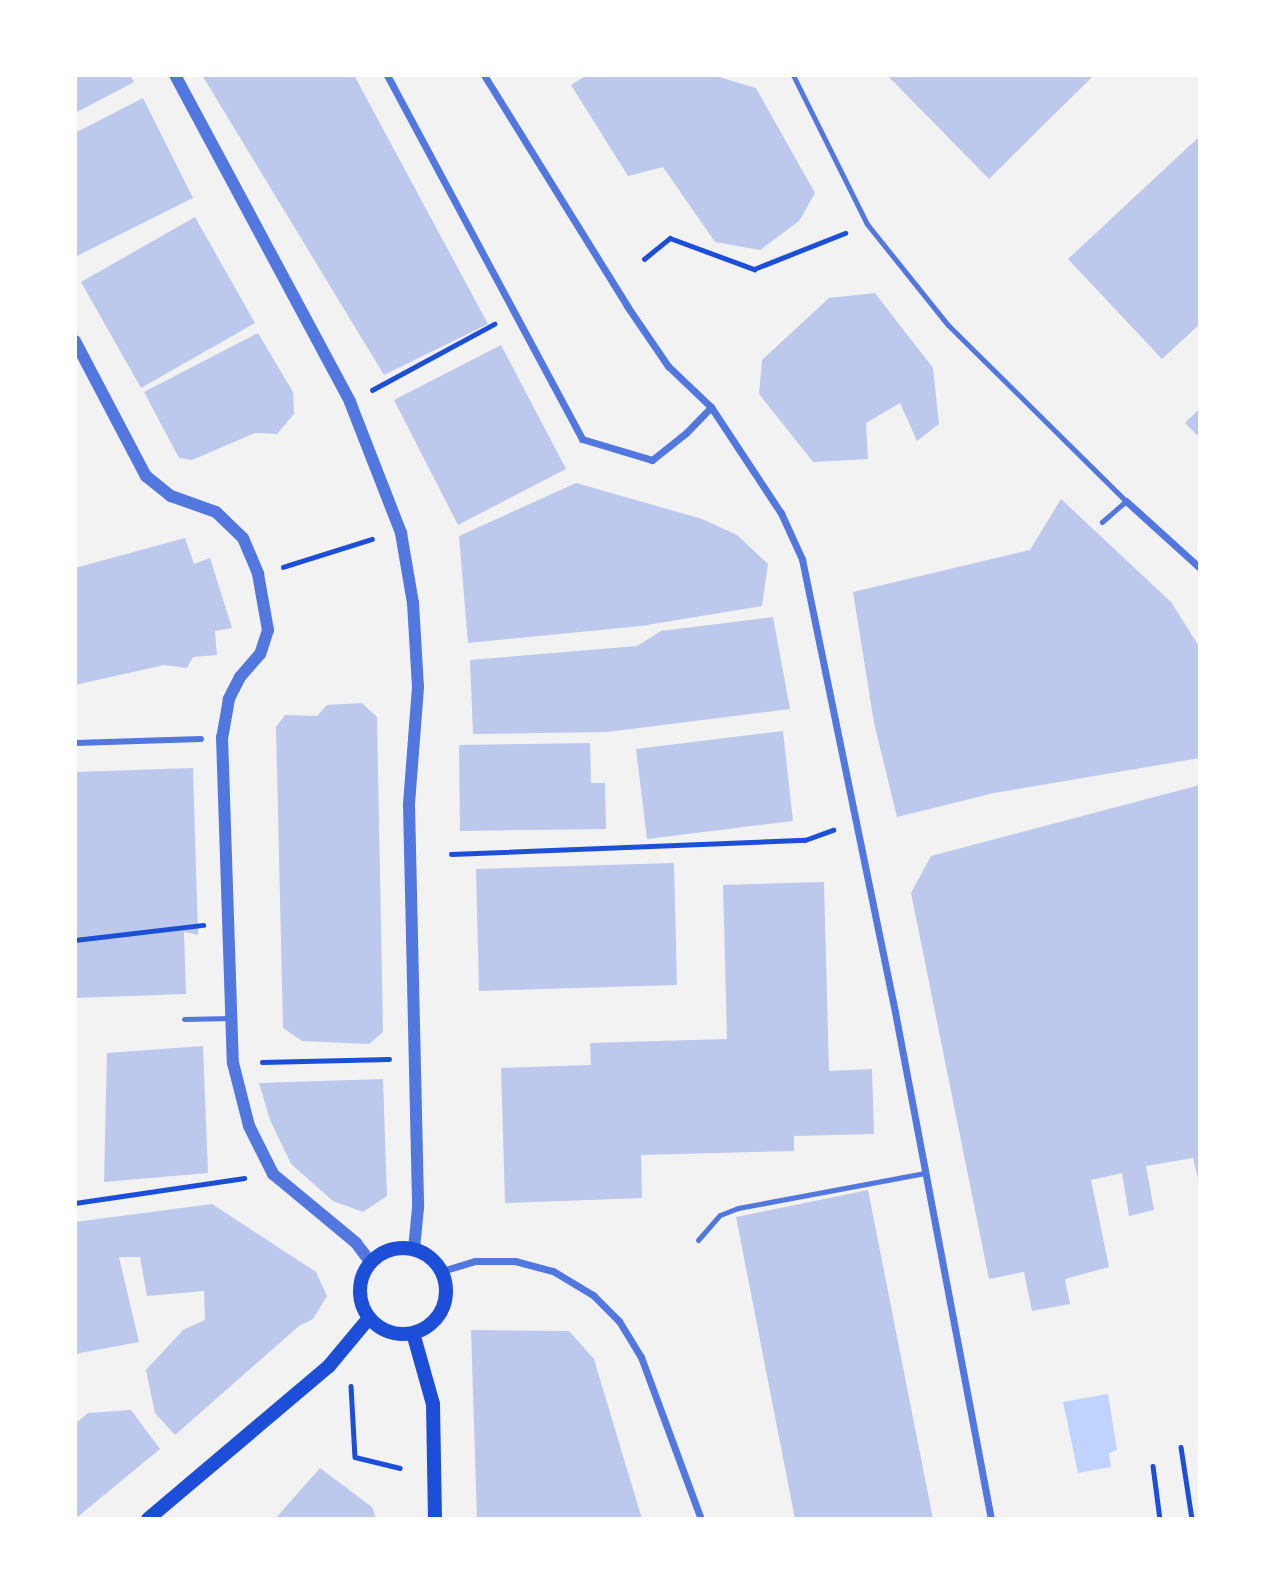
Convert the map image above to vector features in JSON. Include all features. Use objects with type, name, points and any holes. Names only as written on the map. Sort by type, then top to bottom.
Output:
[{"type":"main road","points":[[414,1249],[426,1254],[442,1271],[446,1297],[443,1309],[436,1321],[413,1334],[389,1332],[369,1318],[360,1290],[371,1263],[390,1250],[414,1249]]},
{"type":"main road","points":[[148,1519],[329,1366],[369,1318]]},
{"type":"main road","points":[[413,1334],[433,1404],[435,1519]]},
{"type":"street","points":[[175,75],[350,402],[401,533],[413,603],[418,687],[409,805],[418,1208],[414,1249]]},
{"type":"street","points":[[387,75],[582,439],[652,460],[711,407]]},
{"type":"street","points":[[484,75],[627,306],[668,366],[711,407],[781,513],[802,559],[857,821],[990,1519]]},
{"type":"street","points":[[75,341],[146,476],[171,496],[216,512],[243,538],[258,574],[268,630],[260,654],[229,699],[222,737],[233,1063],[249,1126],[273,1174],[356,1243],[371,1263]]},
{"type":"street","points":[[1126,501],[1200,568]]},
{"type":"street","points":[[75,743],[201,739]]},
{"type":"street","points":[[442,1271],[475,1262],[514,1261],[553,1271],[593,1295],[619,1321],[641,1357],[701,1519]]},
{"type":"lane","points":[[793,75],[867,224],[948,325],[1126,501],[1102,522]]},
{"type":"lane","points":[[184,1019],[231,1018]]},
{"type":"lane","points":[[698,1240],[720,1214],[738,1208],[925,1173]]},
{"type":"path","points":[[644,259],[670,238],[754,269],[867,224]]},
{"type":"path","points":[[371,391],[498,322]]},
{"type":"path","points":[[274,569],[372,539]]},
{"type":"path","points":[[451,854],[805,840],[857,821]]},
{"type":"path","points":[[75,940],[211,924]]},
{"type":"path","points":[[249,1062],[394,1059]]},
{"type":"path","points":[[75,1203],[248,1177]]},
{"type":"path","points":[[350,1384],[355,1457],[400,1468]]},
{"type":"path","points":[[1181,1447],[1192,1519]]},
{"type":"path","points":[[1153,1466],[1160,1519]]},
{"type":"water","points":[[1108,1394],[1117,1450],[1109,1453],[1111,1467],[1078,1473],[1063,1402]]},
{"type":"building","points":[[75,75],[130,75],[134,82],[75,113]]},
{"type":"building","points":[[202,75],[354,75],[488,324],[384,375]]},
{"type":"building","points":[[587,75],[712,75],[756,88],[815,193],[799,221],[760,250],[715,242],[663,167],[628,176],[571,85]]},
{"type":"building","points":[[887,75],[1094,75],[989,179]]},
{"type":"building","points":[[143,98],[193,198],[75,257],[75,133]]},
{"type":"building","points":[[1200,136],[1200,324],[1162,359],[1068,259]]},
{"type":"building","points":[[195,217],[255,323],[141,388],[81,282]]},
{"type":"building","points":[[875,293],[933,368],[939,424],[917,441],[900,403],[866,423],[868,459],[813,462],[759,394],[762,360],[829,298]]},
{"type":"building","points":[[258,333],[293,392],[294,414],[277,434],[255,433],[192,460],[179,458],[144,392]]},
{"type":"building","points":[[501,345],[566,469],[458,525],[394,400]]},
{"type":"building","points":[[1200,408],[1200,438],[1185,423]]},
{"type":"building","points":[[576,483],[702,519],[737,535],[768,564],[762,606],[641,626],[468,643],[459,536]]},
{"type":"building","points":[[1061,499],[1171,602],[1200,648],[1200,758],[994,793],[897,817],[874,723],[853,592],[1030,550]]},
{"type":"building","points":[[185,538],[194,564],[210,558],[232,628],[215,631],[217,655],[193,657],[187,668],[164,665],[75,685],[75,568]]},
{"type":"building","points":[[773,617],[790,709],[607,732],[473,734],[470,660],[637,646],[661,631]]},
{"type":"building","points":[[362,703],[377,717],[383,1032],[369,1044],[302,1041],[283,1028],[276,727],[285,715],[317,716],[327,705]]},
{"type":"building","points":[[783,731],[793,821],[647,839],[636,749]]},
{"type":"building","points":[[590,743],[591,783],[605,783],[606,829],[460,831],[459,745]]},
{"type":"building","points":[[193,768],[198,935],[184,932],[186,994],[75,998],[75,772]]},
{"type":"building","points":[[1200,785],[1200,1188],[1193,1158],[1146,1166],[1154,1210],[1129,1216],[1122,1173],[1091,1180],[1109,1267],[1065,1279],[1070,1304],[1032,1311],[1024,1272],[989,1279],[911,893],[931,856]]},
{"type":"building","points":[[674,863],[677,985],[479,991],[476,869]]},
{"type":"building","points":[[824,882],[829,1071],[872,1069],[874,1134],[794,1136],[794,1151],[641,1155],[642,1198],[505,1203],[501,1068],[591,1065],[590,1043],[727,1039],[723,885]]},
{"type":"building","points":[[203,1046],[208,1173],[104,1182],[107,1053]]},
{"type":"building","points":[[383,1079],[387,1196],[363,1212],[333,1201],[291,1164],[270,1120],[259,1083]]},
{"type":"building","points":[[868,1190],[933,1519],[795,1519],[736,1217]]},
{"type":"building","points":[[212,1204],[316,1272],[327,1296],[313,1319],[299,1326],[175,1435],[155,1413],[146,1370],[183,1330],[205,1320],[204,1291],[147,1296],[140,1257],[119,1257],[139,1342],[75,1354],[75,1222]]},
{"type":"building","points":[[471,1330],[569,1331],[594,1359],[642,1519],[477,1519]]},
{"type":"building","points":[[131,1410],[160,1449],[75,1519],[75,1424],[88,1413]]},
{"type":"building","points":[[320,1468],[372,1507],[376,1519],[275,1519]]}]
